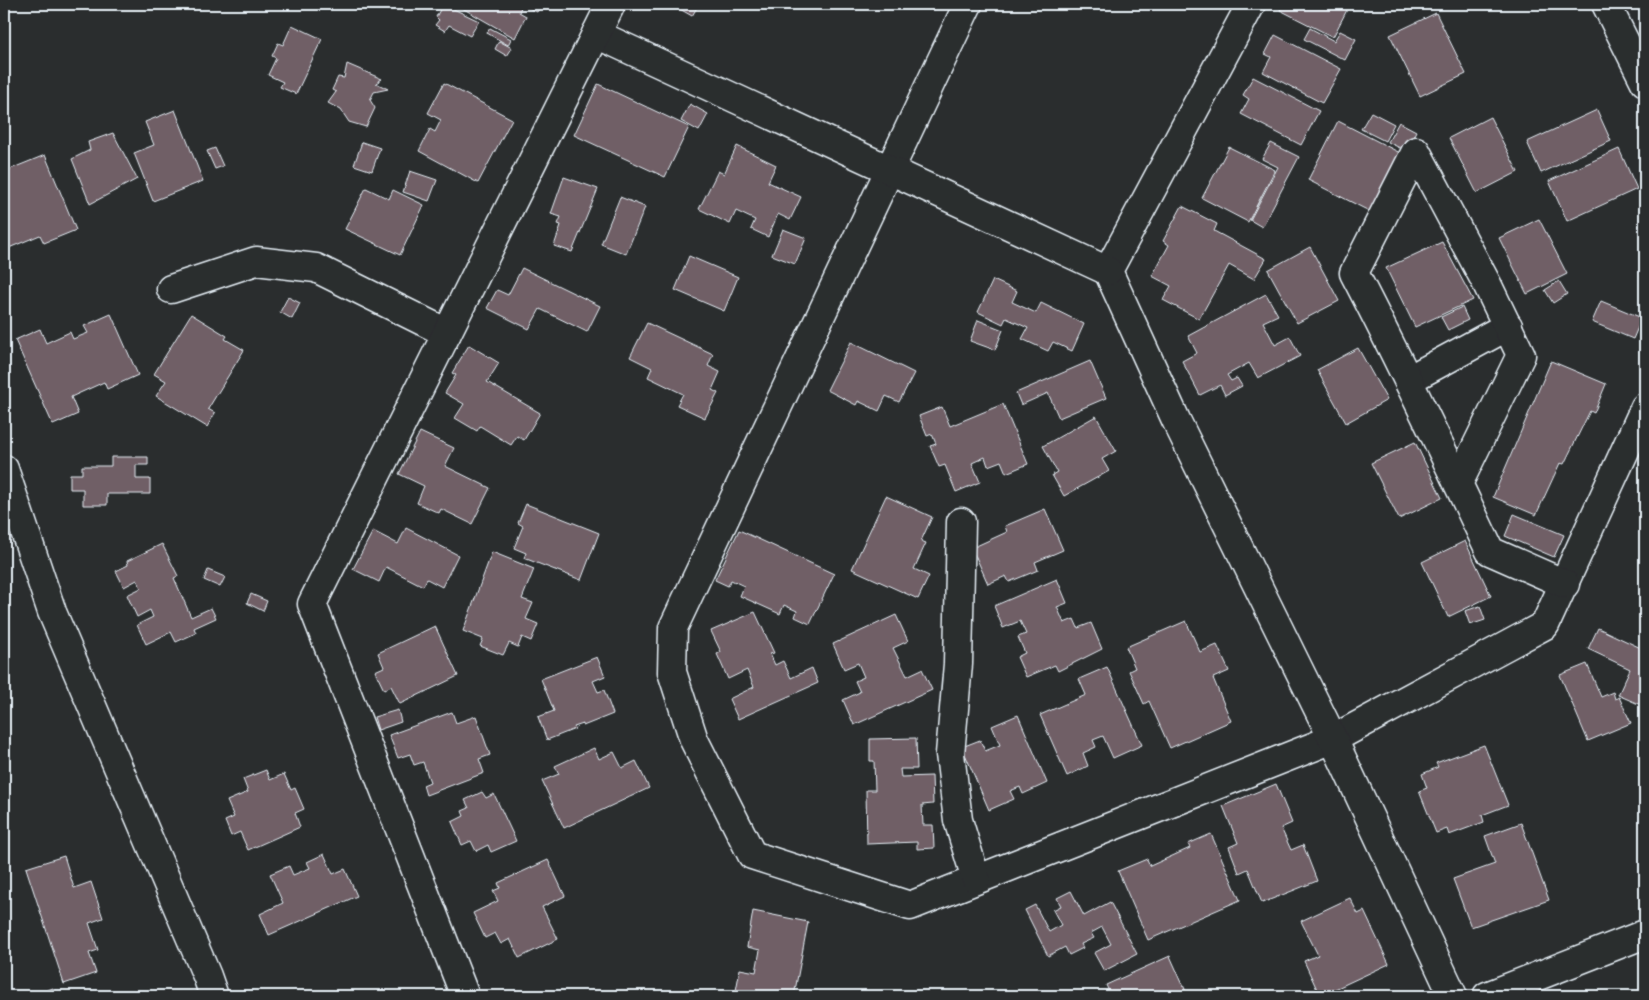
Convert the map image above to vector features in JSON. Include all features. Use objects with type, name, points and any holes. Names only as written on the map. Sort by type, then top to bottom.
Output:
[{"type":"street","points":[[465,996],[312,604],[611,4]]},
{"type":"street","points":[[968,4],[673,628],[672,672],[694,740],[752,855],[910,906],[1333,739],[1545,625],[1645,407]]},
{"type":"street","points":[[1108,271],[1251,4]]},
{"type":"street","points":[[1606,4],[1645,82]]},
{"type":"street","points":[[596,34],[1108,271],[1176,420],[1333,739],[1453,996]]},
{"type":"street","points":[[1458,484],[1522,355],[1416,152],[1354,273],[1410,379],[1458,484],[1490,551],[1565,584]]},
{"type":"street","points":[[172,289],[256,261],[316,268],[446,333]]},
{"type":"street","points":[[1410,379],[1508,326]]},
{"type":"street","points":[[4,468],[52,612],[214,996]]},
{"type":"street","points":[[961,522],[958,664],[950,754],[958,820],[976,880]]},
{"type":"street","points":[[1487,996],[1645,934]]},
{"type":"building","points":[[443,4],[479,21],[470,36],[449,25],[445,31],[435,25],[439,20],[436,17]]},
{"type":"building","points":[[455,4],[542,4],[537,12],[522,5],[519,12],[526,16],[515,38]]},
{"type":"building","points":[[671,4],[699,4],[692,16]]},
{"type":"building","points":[[720,4],[756,4],[753,8]]},
{"type":"building","points":[[1283,4],[1350,4],[1333,37],[1280,10]]},
{"type":"building","points":[[1436,13],[1466,74],[1420,96],[1390,35]]},
{"type":"building","points":[[292,25],[322,39],[296,94],[280,87],[283,82],[268,75],[276,58],[272,56],[278,43],[283,45]]},
{"type":"building","points":[[490,28],[511,39],[508,45],[487,33]]},
{"type":"building","points":[[1310,28],[1334,41],[1340,31],[1356,39],[1345,60],[1304,39]]},
{"type":"building","points":[[1275,35],[1341,69],[1322,103],[1263,72],[1271,57],[1265,54]]},
{"type":"building","points":[[499,41],[512,48],[507,56],[495,49]]},
{"type":"building","points":[[347,64],[382,79],[376,83],[388,89],[374,92],[370,100],[375,108],[366,127],[349,122],[341,110],[328,103],[336,92],[332,90],[338,77],[344,78]]},
{"type":"building","points":[[1253,77],[1319,111],[1301,145],[1241,114],[1249,99],[1243,95]]},
{"type":"building","points":[[444,83],[512,119],[478,183],[419,151],[430,129],[435,132],[441,120],[428,113]]},
{"type":"building","points":[[598,84],[689,127],[665,177],[574,135]]},
{"type":"building","points":[[690,104],[708,114],[699,131],[681,121]]},
{"type":"building","points":[[175,110],[203,181],[153,201],[134,153],[154,145],[145,122]]},
{"type":"building","points":[[1597,110],[1611,141],[1541,173],[1527,142]]},
{"type":"building","points":[[1371,112],[1394,124],[1385,141],[1361,129]]},
{"type":"building","points":[[1490,117],[1518,172],[1477,193],[1449,138]]},
{"type":"building","points":[[1338,121],[1404,155],[1373,213],[1308,180]]},
{"type":"building","points":[[1399,122],[1416,131],[1406,151],[1388,142]]},
{"type":"building","points":[[113,133],[137,179],[90,204],[72,159],[90,150],[88,142]]},
{"type":"building","points":[[362,142],[380,148],[372,171],[354,165]]},
{"type":"building","points":[[1271,143],[1299,157],[1262,227],[1250,220],[1278,167],[1262,159]]},
{"type":"building","points":[[737,146],[776,165],[768,182],[801,197],[790,220],[778,214],[768,237],[751,229],[755,220],[736,211],[730,224],[699,209],[718,171],[724,174]]},
{"type":"building","points":[[1229,147],[1275,170],[1248,222],[1202,198]]},
{"type":"building","points":[[215,148],[223,166],[215,169],[207,151]]},
{"type":"building","points":[[1619,149],[1637,189],[1567,221],[1549,181]]},
{"type":"building","points":[[45,155],[76,230],[44,243],[40,235],[4,250],[4,159],[8,170]]},
{"type":"building","points":[[410,171],[437,180],[429,201],[403,192]]},
{"type":"building","points":[[564,177],[598,189],[572,252],[554,246],[561,225],[558,224],[561,217],[551,214]]},
{"type":"building","points":[[366,188],[389,199],[393,190],[424,205],[400,255],[345,229]]},
{"type":"building","points":[[620,197],[645,207],[626,254],[601,244]]},
{"type":"building","points":[[1182,206],[1217,224],[1214,231],[1266,259],[1254,279],[1229,265],[1199,319],[1163,300],[1171,286],[1152,276],[1169,245],[1163,241]]},
{"type":"building","points":[[1539,219],[1567,274],[1527,294],[1499,238]]},
{"type":"building","points":[[783,229],[806,238],[795,264],[772,255]]},
{"type":"building","points":[[1442,242],[1473,300],[1415,327],[1386,268]]},
{"type":"building","points":[[1310,247],[1339,301],[1297,323],[1268,270]]},
{"type":"building","points":[[689,256],[738,277],[724,311],[675,290]]},
{"type":"building","points":[[522,268],[600,306],[587,332],[540,309],[529,329],[487,308],[497,290],[508,295]]},
{"type":"building","points":[[993,280],[1017,291],[1012,302],[1036,313],[1041,303],[1084,324],[1072,351],[1053,342],[1048,351],[1022,339],[1028,328],[1006,318],[1003,324],[978,312]]},
{"type":"building","points":[[1559,281],[1567,294],[1553,303],[1545,290]]},
{"type":"building","points":[[1266,294],[1278,315],[1263,322],[1275,345],[1290,337],[1300,356],[1258,378],[1249,363],[1227,375],[1231,381],[1237,378],[1242,386],[1225,395],[1220,385],[1200,395],[1182,361],[1197,353],[1188,336]]},
{"type":"building","points":[[288,297],[300,303],[292,319],[280,312]]},
{"type":"building","points":[[1601,301],[1642,318],[1633,339],[1592,322]]},
{"type":"building","points":[[1462,307],[1468,320],[1448,330],[1441,317]]},
{"type":"building","points":[[111,314],[138,375],[107,389],[104,382],[71,397],[78,414],[53,425],[15,340],[40,329],[46,343],[70,332],[73,339],[88,333],[84,326]]},
{"type":"building","points":[[191,314],[227,336],[225,339],[244,350],[208,409],[215,413],[207,427],[156,396],[166,381],[154,374]]},
{"type":"building","points":[[978,320],[1003,330],[995,350],[970,341]]},
{"type":"building","points":[[647,323],[713,354],[708,366],[720,372],[712,390],[718,393],[705,418],[677,405],[683,394],[648,377],[652,368],[630,357]]},
{"type":"building","points":[[851,342],[914,373],[899,402],[886,396],[879,411],[858,401],[856,405],[827,390]]},
{"type":"building","points":[[469,345],[499,363],[487,382],[540,413],[524,440],[517,436],[511,445],[480,426],[477,431],[455,418],[464,404],[445,393],[456,375],[452,373]]},
{"type":"building","points":[[1358,348],[1387,400],[1346,423],[1317,370]]},
{"type":"building","points":[[1090,361],[1106,398],[1059,418],[1048,393],[1021,405],[1016,393]]},
{"type":"building","points":[[1551,361],[1606,384],[1594,413],[1590,411],[1564,464],[1560,463],[1536,515],[1493,497]]},
{"type":"building","points":[[1003,404],[1028,464],[1006,473],[1001,461],[988,466],[985,457],[972,463],[980,482],[956,492],[945,465],[939,467],[930,446],[936,444],[932,434],[927,436],[919,416],[942,407],[950,426]]},
{"type":"building","points":[[1096,416],[1116,451],[1102,459],[1109,471],[1064,496],[1052,475],[1057,472],[1043,446]]},
{"type":"building","points":[[420,432],[454,448],[445,466],[490,488],[472,524],[441,509],[439,513],[417,503],[424,486],[399,474]]},
{"type":"building","points":[[1415,442],[1442,498],[1399,519],[1371,463]]},
{"type":"building","points":[[111,457],[148,457],[148,465],[136,465],[136,479],[150,479],[150,494],[107,494],[107,505],[83,505],[83,489],[70,489],[70,474],[82,474],[82,466],[111,466]]},
{"type":"building","points":[[886,496],[932,517],[921,541],[926,543],[914,569],[929,576],[918,599],[852,569]]},
{"type":"building","points":[[526,504],[599,533],[581,580],[524,558],[526,553],[514,548],[523,526],[518,523]]},
{"type":"building","points":[[1045,509],[1063,550],[1035,562],[1038,570],[1009,582],[1006,576],[988,584],[972,548],[1007,532],[1005,526]]},
{"type":"building","points":[[1514,514],[1564,535],[1554,557],[1505,536]]},
{"type":"building","points":[[406,528],[458,555],[442,587],[427,579],[423,586],[386,567],[379,582],[353,569],[373,531],[398,544]]},
{"type":"building","points":[[739,530],[834,574],[810,624],[795,617],[797,611],[784,605],[780,614],[740,596],[744,586],[731,580],[728,586],[715,580]]},
{"type":"building","points":[[1465,541],[1491,596],[1448,617],[1422,562]]},
{"type":"building","points":[[162,544],[178,576],[174,578],[191,617],[211,608],[216,618],[194,628],[196,633],[176,642],[171,632],[146,644],[137,625],[153,617],[150,610],[137,617],[127,595],[141,588],[137,580],[124,587],[116,571],[128,565],[127,561]]},
{"type":"building","points":[[492,552],[534,569],[522,599],[533,603],[526,619],[538,624],[531,641],[522,637],[518,647],[509,643],[503,655],[480,646],[483,639],[463,631]]},
{"type":"building","points":[[208,570],[225,577],[220,587],[204,580]]},
{"type":"building","points":[[1057,579],[1067,603],[1057,607],[1064,623],[1074,619],[1078,628],[1091,623],[1102,649],[1058,671],[1055,665],[1026,677],[1017,657],[1025,653],[1018,637],[1026,634],[1020,621],[1003,628],[994,606]]},
{"type":"building","points":[[251,594],[267,601],[263,611],[247,603]]},
{"type":"building","points":[[1480,606],[1485,620],[1470,625],[1465,611]]},
{"type":"building","points":[[755,612],[774,653],[770,654],[775,665],[783,661],[791,678],[812,668],[818,683],[738,719],[729,699],[754,687],[747,670],[728,679],[717,654],[721,652],[711,631]]},
{"type":"building","points":[[896,615],[908,641],[893,648],[907,676],[922,669],[932,690],[854,725],[843,700],[860,692],[855,681],[864,677],[858,663],[844,669],[833,644]]},
{"type":"building","points":[[1186,621],[1200,652],[1217,645],[1229,671],[1213,678],[1231,721],[1170,748],[1149,701],[1144,704],[1129,671],[1135,668],[1126,647]]},
{"type":"building","points":[[435,626],[458,676],[400,704],[391,686],[384,690],[375,671],[384,667],[378,653]]},
{"type":"building","points":[[1598,628],[1645,650],[1645,702],[1643,706],[1618,695],[1630,669],[1588,649]]},
{"type":"building","points":[[597,657],[605,676],[593,681],[598,692],[604,690],[613,714],[583,726],[583,724],[574,727],[575,729],[547,740],[538,717],[554,711],[541,679]]},
{"type":"building","points":[[1587,664],[1601,697],[1613,692],[1615,699],[1619,697],[1631,723],[1588,741],[1560,675]]},
{"type":"building","points":[[1107,667],[1142,745],[1113,758],[1103,736],[1093,740],[1096,747],[1083,753],[1088,766],[1067,776],[1040,715],[1086,695],[1079,679]]},
{"type":"building","points":[[398,710],[401,722],[378,730],[374,717]]},
{"type":"building","points":[[452,712],[456,723],[476,716],[490,755],[479,759],[484,773],[426,795],[423,785],[430,782],[423,762],[414,765],[410,754],[398,758],[389,735]]},
{"type":"building","points":[[1018,715],[1047,783],[1023,794],[1020,787],[1010,791],[1014,799],[989,810],[962,747],[980,740],[985,751],[1000,745],[992,726]]},
{"type":"building","points":[[916,738],[917,769],[900,769],[901,777],[932,776],[933,804],[922,805],[923,825],[933,825],[934,848],[917,849],[917,842],[867,844],[866,790],[875,790],[874,761],[870,761],[870,739]]},
{"type":"building","points":[[1484,745],[1508,805],[1482,815],[1484,822],[1449,835],[1447,829],[1436,833],[1419,791],[1427,788],[1422,774],[1438,767],[1436,763]]},
{"type":"building","points":[[594,748],[599,759],[614,752],[622,768],[636,761],[649,788],[564,828],[542,781],[559,774],[555,766]]},
{"type":"building","points":[[266,770],[270,780],[284,774],[291,790],[295,788],[304,809],[295,813],[300,827],[248,850],[240,832],[231,836],[225,821],[234,817],[227,801],[248,792],[243,779]]},
{"type":"building","points":[[1276,784],[1292,823],[1281,828],[1291,850],[1303,845],[1317,881],[1262,903],[1248,869],[1239,873],[1229,847],[1238,843],[1223,806]]},
{"type":"building","points":[[482,792],[486,798],[494,794],[516,841],[491,852],[488,845],[476,851],[471,841],[462,845],[452,822],[464,816],[462,811],[469,808],[465,800]]},
{"type":"building","points":[[1521,823],[1549,900],[1471,927],[1453,879],[1495,864],[1485,836]]},
{"type":"building","points":[[1211,834],[1240,900],[1148,940],[1118,871],[1147,859],[1150,866],[1190,848],[1188,844]]},
{"type":"building","points":[[324,854],[333,874],[345,869],[357,896],[269,935],[260,914],[283,903],[270,874],[289,866],[293,875],[310,868],[307,862]]},
{"type":"building","points":[[64,856],[74,888],[91,882],[103,918],[89,923],[98,950],[89,953],[96,973],[64,984],[26,868]]},
{"type":"building","points":[[548,860],[565,896],[542,907],[558,939],[519,958],[510,939],[501,944],[495,933],[485,938],[473,913],[498,901],[493,891],[500,888],[498,883]]},
{"type":"building","points":[[1071,891],[1084,916],[1110,902],[1137,954],[1104,971],[1094,953],[1111,944],[1102,927],[1091,933],[1094,938],[1081,944],[1083,948],[1069,955],[1065,947],[1048,956],[1025,910],[1035,905],[1049,932],[1061,925],[1053,910],[1061,906],[1057,898]]},
{"type":"building","points":[[1350,898],[1358,914],[1364,911],[1389,964],[1320,996],[1304,961],[1318,955],[1301,921]]},
{"type":"building","points":[[753,911],[808,922],[794,996],[735,996],[740,969],[756,972],[760,950],[747,947]]},
{"type":"building","points":[[1170,956],[1188,996],[1111,996],[1106,985]]},
{"type":"building","points":[[53,988],[56,996],[32,996]]}]
